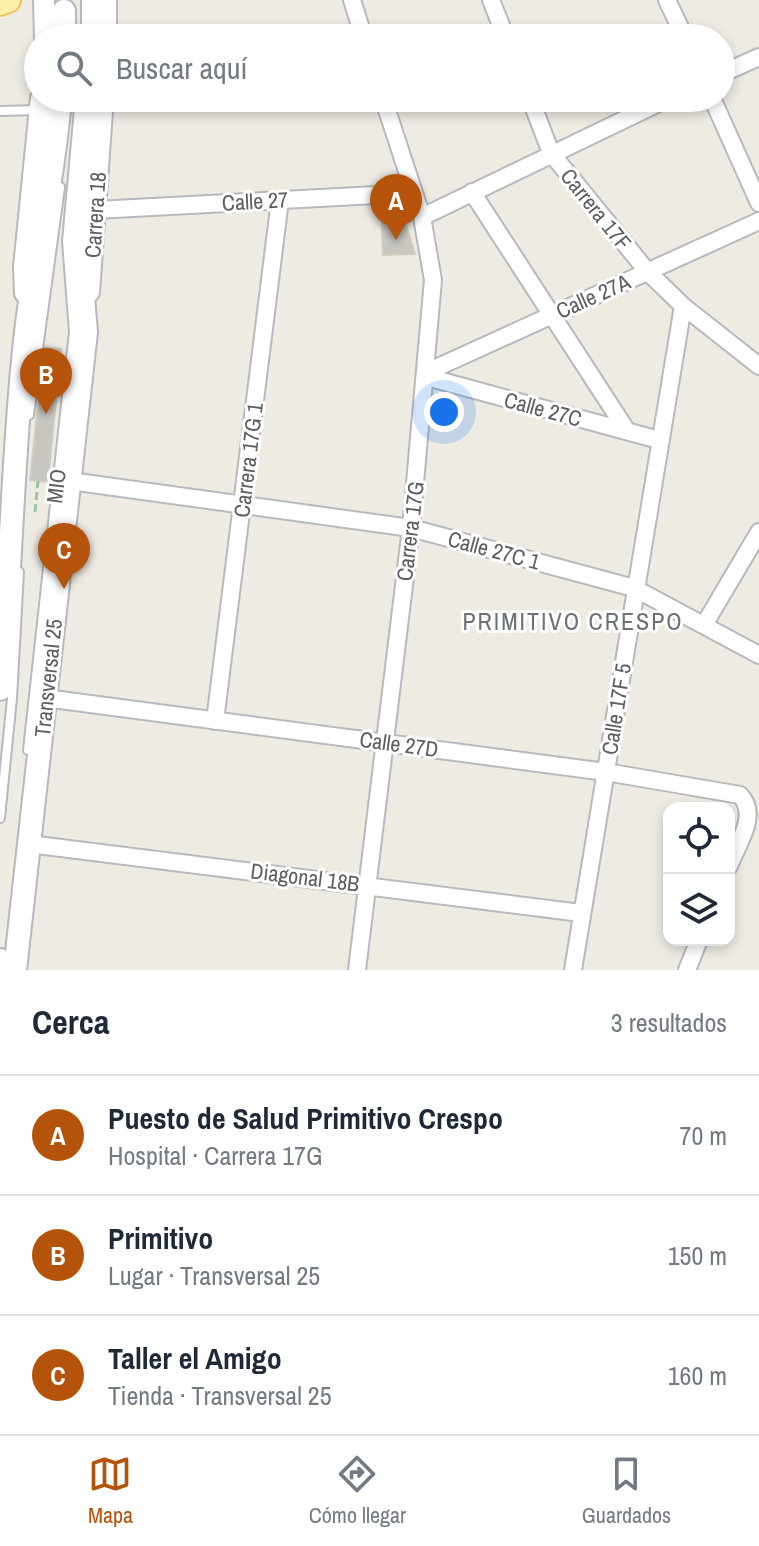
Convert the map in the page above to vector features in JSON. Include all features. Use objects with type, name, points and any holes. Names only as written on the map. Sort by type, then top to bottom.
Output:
[{"type":"main road","points":[[0,3],[8,0]]},
{"type":"main road","points":[[67,24],[72,4]]},
{"type":"main road","points":[[72,4],[84,24]]},
{"type":"main road","points":[[0,689],[8,441],[43,239],[47,112]]},
{"type":"main road","name":"Carrera 18","points":[[81,243],[91,112]]},
{"type":"main road","name":"Transversal 25","points":[[7,967],[29,844],[86,332],[81,243]]},
{"type":"street","points":[[106,0],[106,24]]},
{"type":"street","points":[[352,0],[360,24]]},
{"type":"street","points":[[491,0],[500,24]]},
{"type":"street","points":[[667,0],[678,24]]},
{"type":"street","points":[[56,24],[72,4]]},
{"type":"street","points":[[735,68],[759,57]]},
{"type":"street","points":[[26,329],[24,267],[46,112]]},
{"type":"street","name":"Carrera 18","points":[[86,332],[102,112]]},
{"type":"street","name":"Carrera 17G","points":[[357,970],[411,528],[427,374],[433,268],[422,217],[388,112]]},
{"type":"street","name":"Carrera 17F","points":[[535,112],[551,153],[647,271],[683,306],[759,366]]},
{"type":"street","points":[[422,217],[639,112]]},
{"type":"street","points":[[718,112],[759,203]]},
{"type":"street","points":[[472,192],[627,431]]},
{"type":"street","name":"Calle 27","points":[[96,210],[414,193]]},
{"type":"street","name":"Carrera 17G 1","points":[[215,721],[280,200]]},
{"type":"street","name":"Calle 27A","points":[[427,374],[759,221]]},
{"type":"street","name":"Calle 17F 5","points":[[573,970],[683,306]]},
{"type":"street","name":"Calle 27C","points":[[427,374],[659,440]]},
{"type":"street","name":"Calle 27C 1","points":[[70,481],[411,528],[634,588],[759,655]]},
{"type":"street","points":[[704,625],[759,532]]},
{"type":"street","name":"Calle 27D","points":[[45,698],[606,772],[740,795],[748,804],[750,814],[735,851]]},
{"type":"street","name":"Diagonal 18B","points":[[29,844],[581,913]]},
{"type":"street","points":[[687,970],[697,946]]},
{"type":"lane","points":[[72,4],[73,24]]},
{"type":"lane","points":[[72,4],[78,24]]},
{"type":"lane","points":[[0,111],[24,106]]},
{"type":"lane","name":"MIO","points":[[0,818],[17,637],[25,453],[67,112]]},
{"type":"lane","name":"MIO","points":[[7,967],[74,332],[67,241],[79,112]]},
{"type":"path","points":[[35,512],[38,481]]},
{"type":"building","points":[[391,206],[402,213],[415,254],[383,255],[381,207]]},
{"type":"building","points":[[44,347],[61,349],[48,482],[30,480]]},
{"type":"place","name":"Puesto de Salud Primitivo Crespo","points":[[396,240]]},
{"type":"place","name":"Primitivo","points":[[46,414]]},
{"type":"place","name":"Taller el Amigo","points":[[64,589]]},
{"type":"district","name":"PRIMITIVO CRESPO","points":[[573,621]]}]
